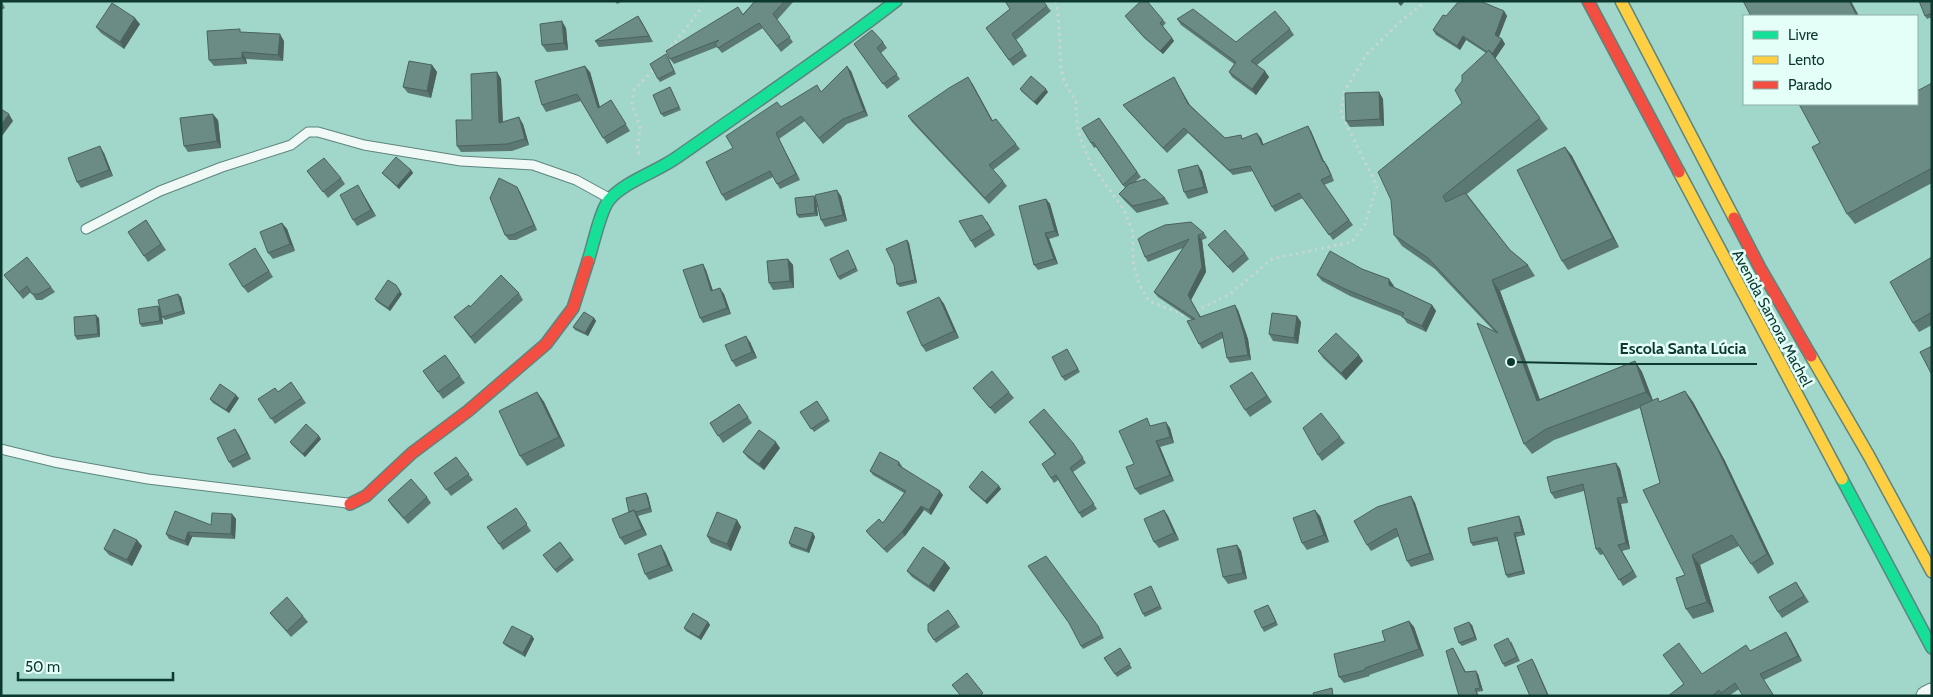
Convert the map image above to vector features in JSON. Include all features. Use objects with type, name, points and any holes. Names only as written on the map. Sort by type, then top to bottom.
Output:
[{"type":"main road","points":[[350,504],[366,496],[412,453],[468,410],[546,344],[573,308],[606,204],[610,198],[622,187],[671,162],[851,36],[896,1]]},
{"type":"main road","name":"Avenida Samora Machel","points":[[1588,1],[1932,648]]},
{"type":"main road","name":"Avenida Samora Machel","points":[[1621,1],[1760,268],[1869,456],[1932,572]]},
{"type":"street","points":[[1926,696],[1932,693]]},
{"type":"lane","points":[[86,229],[160,191],[222,167],[290,145],[302,135],[313,132],[337,136],[364,145],[461,162],[533,165],[576,180],[610,198]]},
{"type":"lane","points":[[1,449],[54,462],[148,479],[350,504]]},
{"type":"path","points":[[1055,1],[1060,27],[1061,68],[1064,82],[1076,102],[1077,125],[1080,138],[1092,164],[1124,210],[1133,232],[1133,261],[1139,284],[1149,301],[1186,316],[1230,294],[1272,259],[1352,242],[1366,224],[1377,186],[1341,114],[1344,92],[1366,55],[1401,21],[1426,1]]},
{"type":"path","points":[[662,59],[703,6]]},
{"type":"path","points":[[650,174],[637,150],[640,127],[632,104],[634,90],[657,66]]},
{"type":"building","points":[[755,1],[785,1],[773,14],[790,37],[777,46],[759,23],[718,48],[715,44],[719,40],[670,59],[666,51],[738,7],[743,15]]},
{"type":"building","points":[[1005,1],[1043,1],[1047,6],[1012,34],[1023,50],[1009,60],[986,28],[1010,9]]},
{"type":"building","points":[[1141,1],[1147,1],[1163,20],[1160,23],[1172,38],[1160,51],[1125,16]]},
{"type":"building","points":[[1459,1],[1480,1],[1504,11],[1495,35],[1502,39],[1492,54],[1489,50],[1487,52],[1463,36],[1457,46],[1433,30],[1443,15],[1446,16]]},
{"type":"building","points":[[1743,1],[1849,1],[1856,15],[1750,15]]},
{"type":"building","points":[[1919,1],[1932,1],[1932,13],[1925,16]]},
{"type":"building","points":[[112,3],[135,18],[120,42],[96,27]]},
{"type":"building","points":[[1193,9],[1236,42],[1275,11],[1290,29],[1251,61],[1265,71],[1252,89],[1229,72],[1236,62],[1177,19]]},
{"type":"building","points":[[638,16],[649,36],[595,41]]},
{"type":"building","points":[[562,21],[564,43],[542,45],[540,24]]},
{"type":"building","points":[[240,29],[240,32],[280,34],[278,55],[242,52],[242,58],[209,60],[207,31]]},
{"type":"building","points":[[872,30],[883,42],[877,48],[897,74],[883,84],[854,44]]},
{"type":"building","points":[[1489,50],[1540,118],[1443,196],[1446,202],[1465,193],[1510,250],[1528,265],[1492,280],[1537,401],[1635,361],[1646,392],[1546,429],[1524,444],[1477,323],[1498,333],[1428,258],[1394,235],[1391,200],[1378,172],[1462,103],[1455,90],[1462,81],[1462,75]]},
{"type":"building","points":[[666,54],[674,71],[658,79],[650,64]]},
{"type":"building","points":[[409,61],[432,65],[427,91],[403,87]]},
{"type":"building","points":[[585,66],[598,108],[611,100],[626,124],[603,138],[577,94],[542,105],[535,81]]},
{"type":"building","points":[[847,66],[864,111],[843,119],[819,138],[801,116],[776,133],[796,174],[777,184],[770,171],[722,195],[706,162],[733,148],[726,136],[777,102],[781,107],[817,85],[821,92]]},
{"type":"building","points":[[497,72],[499,123],[519,117],[525,139],[507,144],[457,146],[456,120],[472,120],[471,74]]},
{"type":"building","points":[[1031,76],[1046,89],[1034,102],[1020,89]]},
{"type":"building","points":[[968,77],[992,121],[996,119],[1016,144],[989,165],[1003,181],[985,198],[908,116]]},
{"type":"building","points":[[1174,77],[1188,104],[1225,138],[1241,135],[1242,139],[1257,133],[1262,145],[1308,126],[1323,162],[1331,175],[1321,180],[1349,220],[1329,235],[1299,193],[1272,207],[1250,166],[1229,170],[1184,128],[1163,148],[1123,105]]},
{"type":"building","points":[[1932,83],[1932,168],[1847,214],[1812,147],[1820,143],[1800,105],[1918,105],[1918,90]]},
{"type":"building","points":[[670,87],[679,107],[661,114],[653,95]]},
{"type":"building","points":[[1379,92],[1380,119],[1346,121],[1345,93]]},
{"type":"building","points":[[1,109],[9,114],[1,125]]},
{"type":"building","points":[[213,114],[217,141],[184,146],[180,118]]},
{"type":"building","points":[[1099,118],[1137,172],[1123,185],[1082,128]]},
{"type":"building","points":[[100,146],[109,170],[77,182],[68,158]]},
{"type":"building","points":[[1565,147],[1613,238],[1562,261],[1517,170]]},
{"type":"building","points":[[396,157],[411,170],[397,186],[382,173]]},
{"type":"building","points":[[324,158],[341,178],[323,192],[307,171]]},
{"type":"building","points":[[1198,165],[1204,187],[1184,192],[1178,170]]},
{"type":"building","points":[[499,178],[517,187],[534,225],[512,235],[505,235],[490,198]]},
{"type":"building","points":[[1145,179],[1165,198],[1133,206],[1119,194],[1129,184]]},
{"type":"building","points":[[358,185],[371,210],[353,220],[340,195]]},
{"type":"building","points":[[837,190],[843,215],[821,220],[815,195]]},
{"type":"building","points":[[814,196],[815,213],[797,215],[795,198]]},
{"type":"building","points":[[1046,199],[1055,231],[1045,233],[1054,259],[1034,265],[1019,206]]},
{"type":"building","points":[[982,215],[991,229],[971,241],[959,221]]},
{"type":"building","points":[[146,220],[161,244],[144,256],[128,232]]},
{"type":"building","points":[[1191,222],[1204,233],[1198,235],[1202,267],[1188,295],[1200,317],[1235,305],[1248,355],[1227,358],[1222,332],[1199,344],[1187,321],[1195,319],[1154,292],[1189,239],[1145,257],[1138,239],[1165,225]]},
{"type":"building","points":[[282,223],[290,244],[268,253],[260,232]]},
{"type":"building","points":[[1225,230],[1245,253],[1228,267],[1208,245]]},
{"type":"building","points":[[907,240],[915,280],[897,284],[894,265],[886,249]]},
{"type":"building","points":[[255,248],[269,271],[243,287],[229,264]]},
{"type":"building","points":[[848,250],[856,268],[838,277],[830,259]]},
{"type":"building","points":[[1330,251],[1362,269],[1389,279],[1389,285],[1432,305],[1422,326],[1402,317],[1404,313],[1345,289],[1317,275]]},
{"type":"building","points":[[27,257],[51,287],[39,294],[32,294],[27,286],[19,293],[4,275]]},
{"type":"building","points":[[1932,257],[1932,312],[1913,323],[1890,282]]},
{"type":"building","points":[[788,259],[790,281],[769,283],[767,261]]},
{"type":"building","points":[[703,264],[711,291],[720,288],[727,308],[700,318],[683,270]]},
{"type":"building","points":[[501,275],[519,293],[471,337],[454,317],[469,305],[470,307]]},
{"type":"building","points":[[388,280],[396,285],[400,291],[388,308],[375,299]]},
{"type":"building","points":[[178,294],[183,311],[162,317],[158,300]]},
{"type":"building","points":[[939,297],[954,331],[922,346],[907,312]]},
{"type":"building","points":[[158,306],[160,321],[140,324],[138,309]]},
{"type":"building","points":[[584,312],[594,318],[585,333],[573,327]]},
{"type":"building","points":[[1272,313],[1297,316],[1294,338],[1269,334]]},
{"type":"building","points":[[96,315],[98,334],[75,336],[74,317]]},
{"type":"building","points":[[1336,333],[1359,355],[1341,373],[1318,351]]},
{"type":"building","points":[[746,336],[752,352],[732,361],[725,345]]},
{"type":"building","points":[[1932,346],[1932,375],[1920,352]]},
{"type":"building","points":[[1067,349],[1078,369],[1062,377],[1052,357]]},
{"type":"building","points":[[445,355],[460,376],[438,392],[423,371]]},
{"type":"building","points":[[992,371],[1009,392],[990,408],[973,388]]},
{"type":"building","points":[[1252,372],[1267,396],[1245,410],[1230,386]]},
{"type":"building","points":[[291,382],[302,398],[271,419],[258,399],[275,388],[278,392]]},
{"type":"building","points":[[220,384],[236,395],[226,410],[210,399]]},
{"type":"building","points":[[1685,391],[1718,450],[1767,554],[1751,564],[1732,535],[1692,555],[1707,602],[1686,609],[1676,578],[1685,575],[1643,490],[1660,483],[1640,406],[1658,398],[1659,402]]},
{"type":"building","points":[[537,392],[559,437],[520,456],[499,411]]},
{"type":"building","points":[[817,401],[828,418],[811,429],[800,412]]},
{"type":"building","points":[[739,404],[748,417],[718,436],[710,423]]},
{"type":"building","points":[[1044,409],[1073,443],[1083,458],[1070,468],[1094,504],[1079,513],[1056,475],[1051,478],[1042,464],[1056,454],[1029,422]]},
{"type":"building","points":[[1321,413],[1340,437],[1318,455],[1303,428]]},
{"type":"building","points":[[1147,418],[1150,426],[1166,422],[1170,437],[1156,441],[1170,475],[1135,489],[1126,467],[1134,464],[1119,431]]},
{"type":"building","points":[[306,424],[319,436],[303,454],[290,442]]},
{"type":"building","points":[[235,429],[247,453],[229,462],[217,438]]},
{"type":"building","points":[[759,430],[776,442],[759,464],[743,452]]},
{"type":"building","points":[[880,452],[899,462],[898,465],[940,491],[929,510],[921,506],[902,532],[884,549],[866,531],[879,519],[883,523],[906,491],[870,471]]},
{"type":"building","points":[[456,457],[469,474],[446,490],[434,473]]},
{"type":"building","points":[[1616,463],[1624,497],[1617,498],[1626,543],[1618,545],[1633,571],[1619,580],[1600,548],[1596,549],[1583,484],[1551,493],[1547,477]]},
{"type":"building","points":[[982,471],[999,486],[985,501],[969,487]]},
{"type":"building","points":[[411,479],[427,497],[404,518],[388,500]]},
{"type":"building","points":[[646,493],[650,508],[629,512],[626,498]]},
{"type":"building","points":[[1411,496],[1430,553],[1407,561],[1396,528],[1367,545],[1354,521],[1377,507]]},
{"type":"building","points":[[516,508],[527,524],[499,544],[487,527]]},
{"type":"building","points":[[634,510],[642,529],[620,538],[612,519]]},
{"type":"building","points":[[1164,510],[1174,533],[1154,542],[1144,519]]},
{"type":"building","points":[[1315,510],[1324,535],[1302,543],[1293,518]]},
{"type":"building","points":[[175,511],[211,525],[212,513],[232,514],[231,534],[188,532],[185,541],[166,534]]},
{"type":"building","points":[[717,512],[737,520],[727,544],[707,536]]},
{"type":"building","points":[[1519,516],[1522,532],[1514,533],[1523,571],[1506,575],[1497,537],[1471,543],[1468,528]]},
{"type":"building","points":[[795,527],[813,533],[807,550],[789,543]]},
{"type":"building","points":[[114,529],[137,540],[127,560],[104,549]]},
{"type":"building","points":[[560,542],[571,557],[555,570],[543,555]]},
{"type":"building","points":[[661,545],[668,565],[645,574],[638,554]]},
{"type":"building","points":[[1237,545],[1243,573],[1223,577],[1217,549]]},
{"type":"building","points":[[923,547],[945,562],[929,586],[907,571]]},
{"type":"building","points":[[1046,556],[1098,626],[1102,635],[1081,646],[1069,623],[1028,566]]},
{"type":"building","points":[[1796,582],[1804,596],[1778,612],[1769,597]]},
{"type":"building","points":[[1151,586],[1160,606],[1143,614],[1134,594]]},
{"type":"building","points":[[287,597],[303,616],[287,631],[270,613]]},
{"type":"building","points":[[1268,605],[1276,622],[1262,628],[1254,611]]},
{"type":"building","points":[[948,610],[957,623],[934,640],[928,631],[928,624]]},
{"type":"building","points":[[693,613],[708,622],[699,637],[684,628]]},
{"type":"building","points":[[1409,621],[1419,649],[1365,668],[1365,670],[1339,677],[1334,654],[1385,641],[1382,631]]},
{"type":"building","points":[[1469,622],[1475,637],[1459,643],[1454,628]]},
{"type":"building","points":[[512,626],[532,636],[523,653],[503,643]]},
{"type":"building","points":[[1786,632],[1798,656],[1760,674],[1774,696],[1743,696],[1735,683],[1721,693],[1719,690],[1712,696],[1668,696],[1684,684],[1663,655],[1679,643],[1702,674],[1746,645],[1750,651]]},
{"type":"building","points":[[1508,638],[1517,657],[1503,664],[1494,645]]},
{"type":"building","points":[[1120,648],[1130,664],[1115,674],[1104,658]]},
{"type":"building","points":[[1453,648],[1465,672],[1476,671],[1480,688],[1475,689],[1478,696],[1459,696],[1446,651]]},
{"type":"building","points":[[1532,659],[1548,696],[1530,696],[1517,666]]},
{"type":"building","points":[[967,673],[983,693],[980,696],[961,696],[952,685]]},
{"type":"building","points":[[1332,688],[1333,696],[1314,696],[1313,693]]},
{"type":"traffic: fast","points":[[588,261],[603,212],[609,200],[615,194],[632,182],[676,158],[815,61],[896,1]]},
{"type":"traffic: fast","points":[[1842,479],[1932,648]]},
{"type":"traffic: slow","points":[[1621,1],[1734,218]]},
{"type":"traffic: slow","points":[[1679,172],[1842,479]]},
{"type":"traffic: slow","points":[[1811,356],[1869,456],[1932,572]]},
{"type":"traffic: jam","points":[[1588,1],[1679,172]]},
{"type":"traffic: jam","points":[[1734,218],[1760,268],[1811,356]]},
{"type":"traffic: jam","points":[[350,504],[366,496],[412,453],[468,411],[546,344],[573,308],[588,261]]},
{"type":"place","name":"Escola Santa Lúcia","points":[[1511,362]]}]
